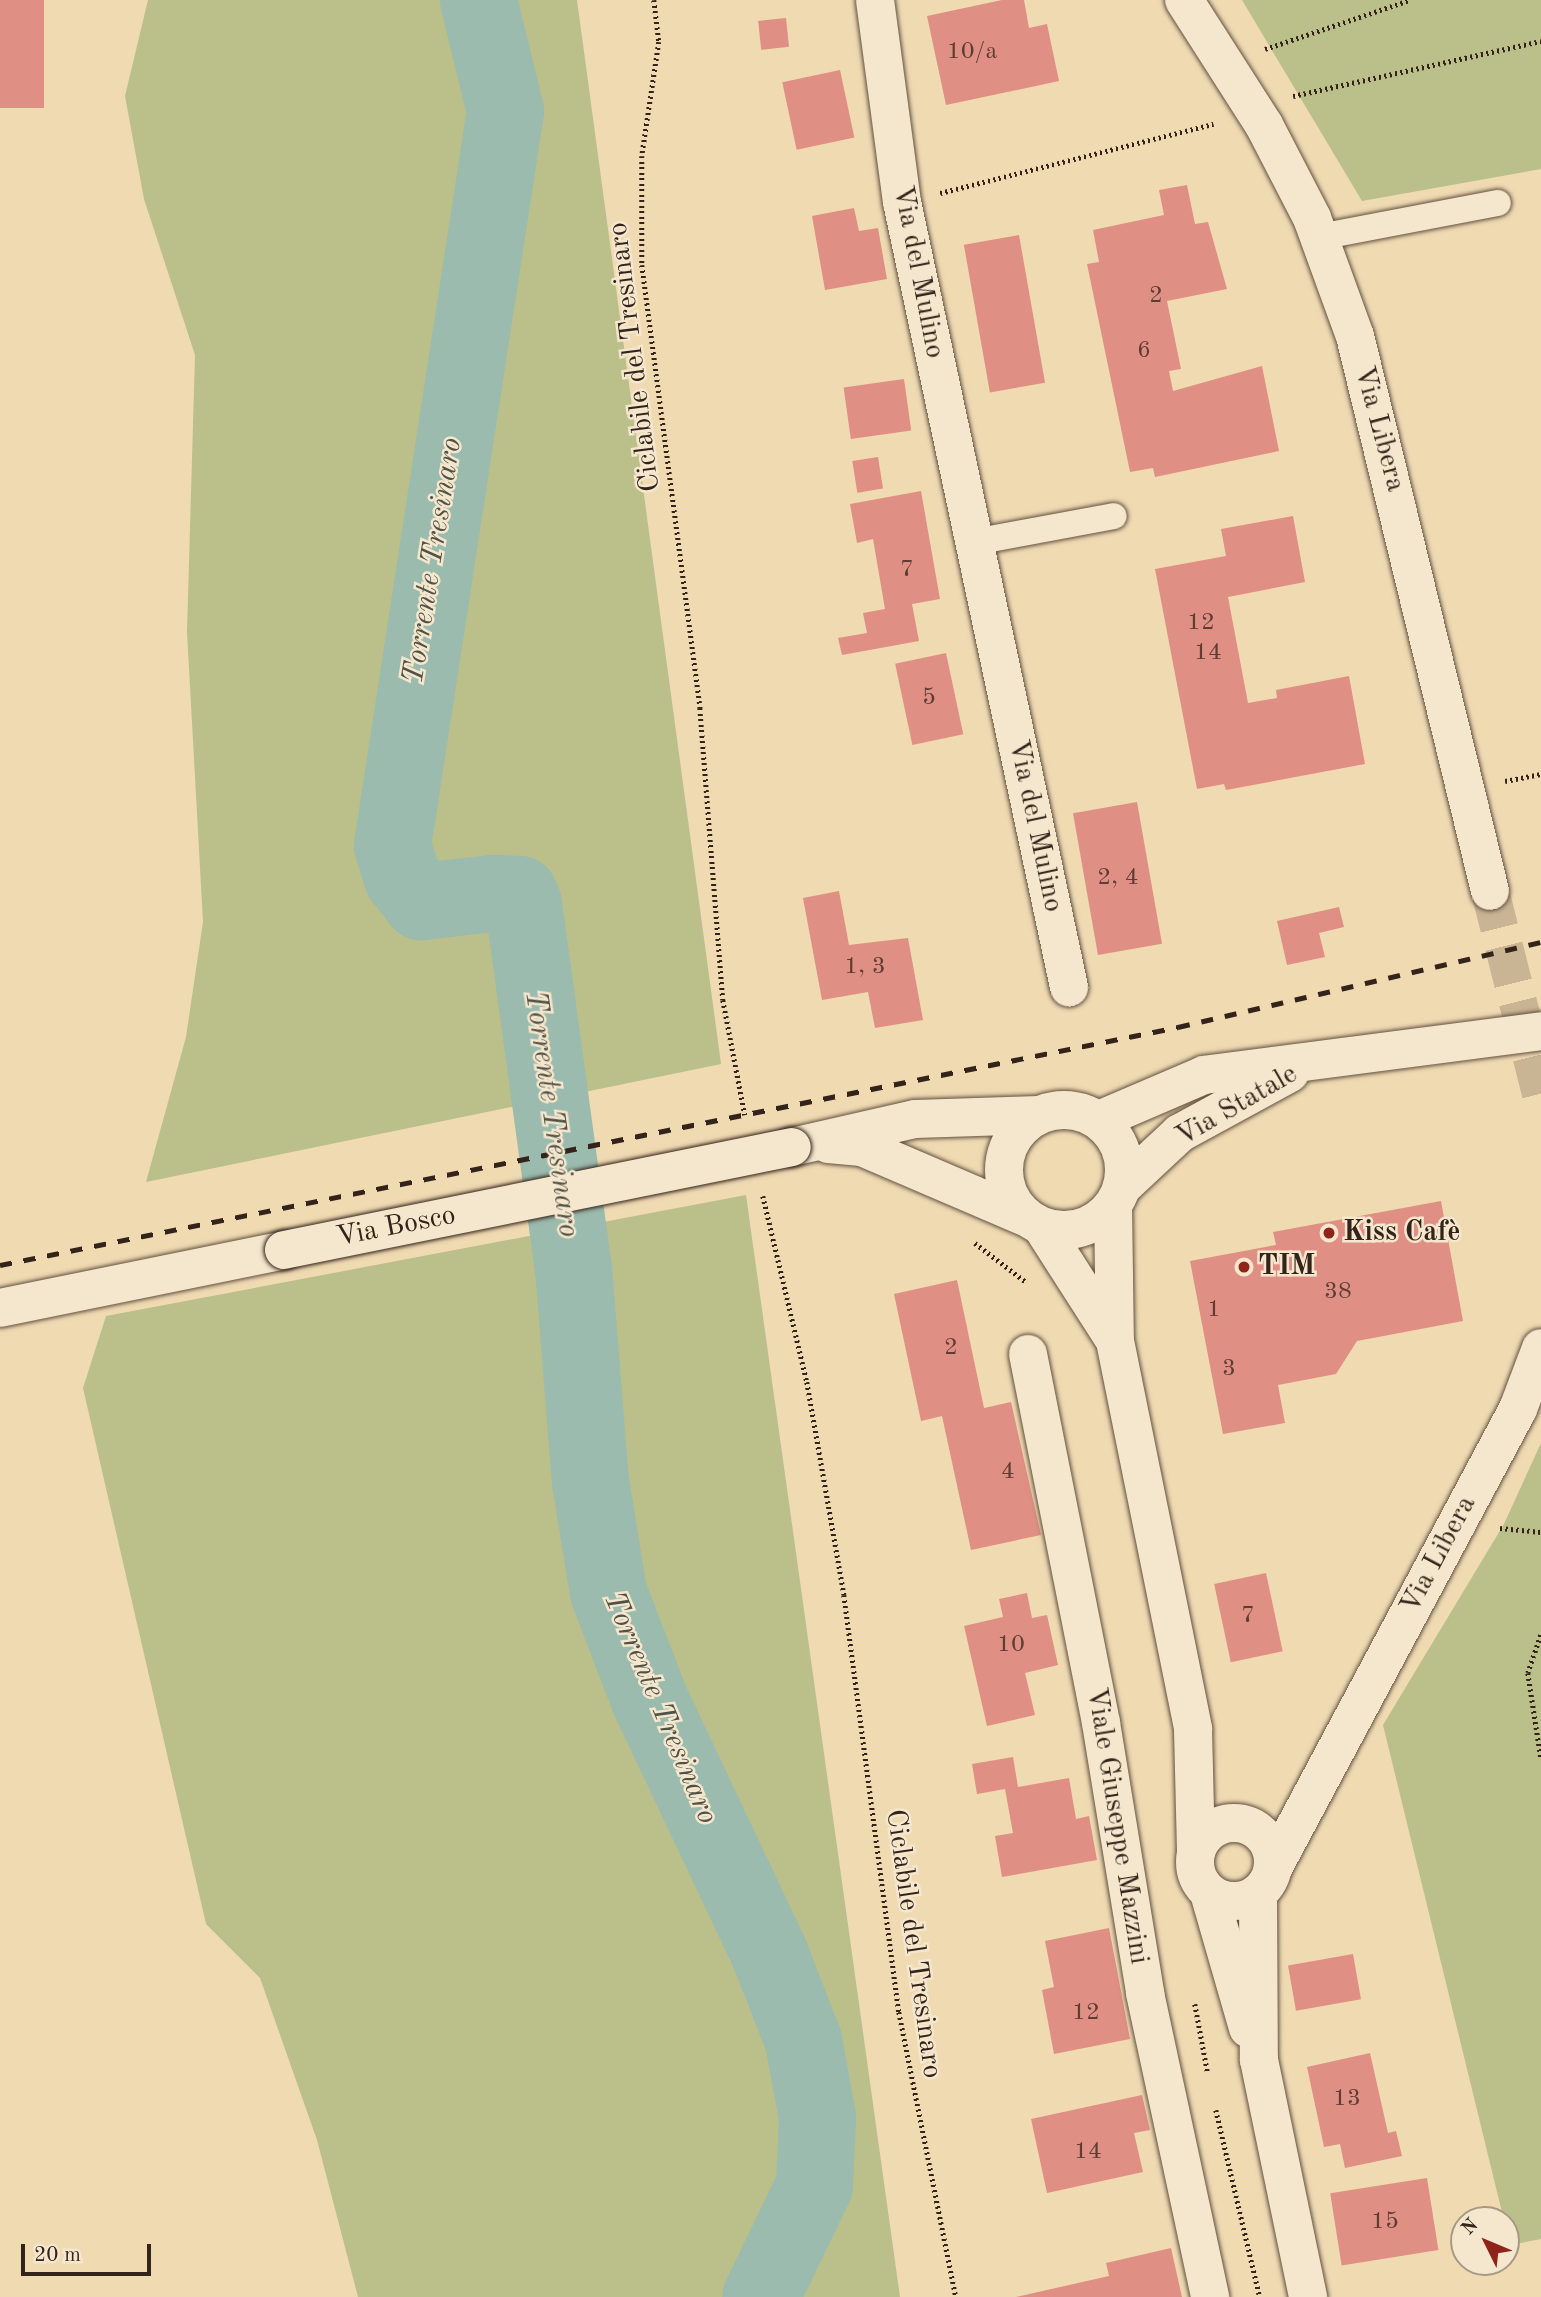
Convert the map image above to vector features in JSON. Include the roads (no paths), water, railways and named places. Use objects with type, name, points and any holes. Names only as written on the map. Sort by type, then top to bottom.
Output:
[{"type":"street","name":"Via del Mulino","points":[[875,0],[902,202],[1069,987]]},
{"type":"street","name":"Via Libera","points":[[1184,0],[1264,125],[1319,237],[1384,443],[1490,891]]},
{"type":"street","name":"Via Statale","points":[[1099,1120],[1204,1075],[1541,1031]]},
{"type":"street","name":"Via Statale","points":[[806,1145],[862,1147],[1034,1222],[1082,1228],[1180,1133],[1324,1058]]},
{"type":"street","points":[[806,1145],[915,1119],[1039,1115],[1064,1109],[1099,1120],[1120,1149],[1115,1341],[1193,1729],[1196,1874],[1209,1893],[1259,2060],[1308,2297]]},
{"type":"street","points":[[1039,1115],[1017,1131],[1003,1165],[1004,1185],[1034,1222],[1115,1341]]},
{"type":"street","name":"Via Bosco","points":[[0,1308],[806,1145]]},
{"type":"street","name":"Via Libera","points":[[1266,1881],[1518,1409],[1541,1348]]},
{"type":"street","name":"Viale Giuseppe Mazzini","points":[[1028,1354],[1101,1723],[1145,1993],[1210,2297]]},
{"type":"street","points":[[1193,1729],[1243,1825],[1270,1845],[1266,1881],[1259,2060]]},
{"type":"street","name":"Via Libera","points":[[1243,1825],[1332,1759]]},
{"type":"street","points":[[1196,1852],[1208,1831],[1243,1825]]},
{"type":"street","points":[[1209,1893],[1233,1902],[1266,1881]]},
{"type":"lane","points":[[1319,237],[1498,203]]},
{"type":"lane","points":[[974,542],[1114,516]]},
{"type":"waterway","name":"Torrente Tresinaro","points":[[478,0],[505,111],[392,845],[402,877],[421,901],[493,893],[519,894],[523,904],[573,1267],[590,1481],[608,1592],[649,1699],[769,1953],[803,2040],[817,2117],[814,2185],[760,2297]]},
{"type":"tunnel","points":[[1490,891],[1541,1094]]},
{"type":"railway","points":[[0,1265],[1178,1027],[1541,942]]},
{"type":"place","name":"Kiss Cafè","points":[[1329,1233]]},
{"type":"place","name":"TIM","points":[[1244,1267]]}]
